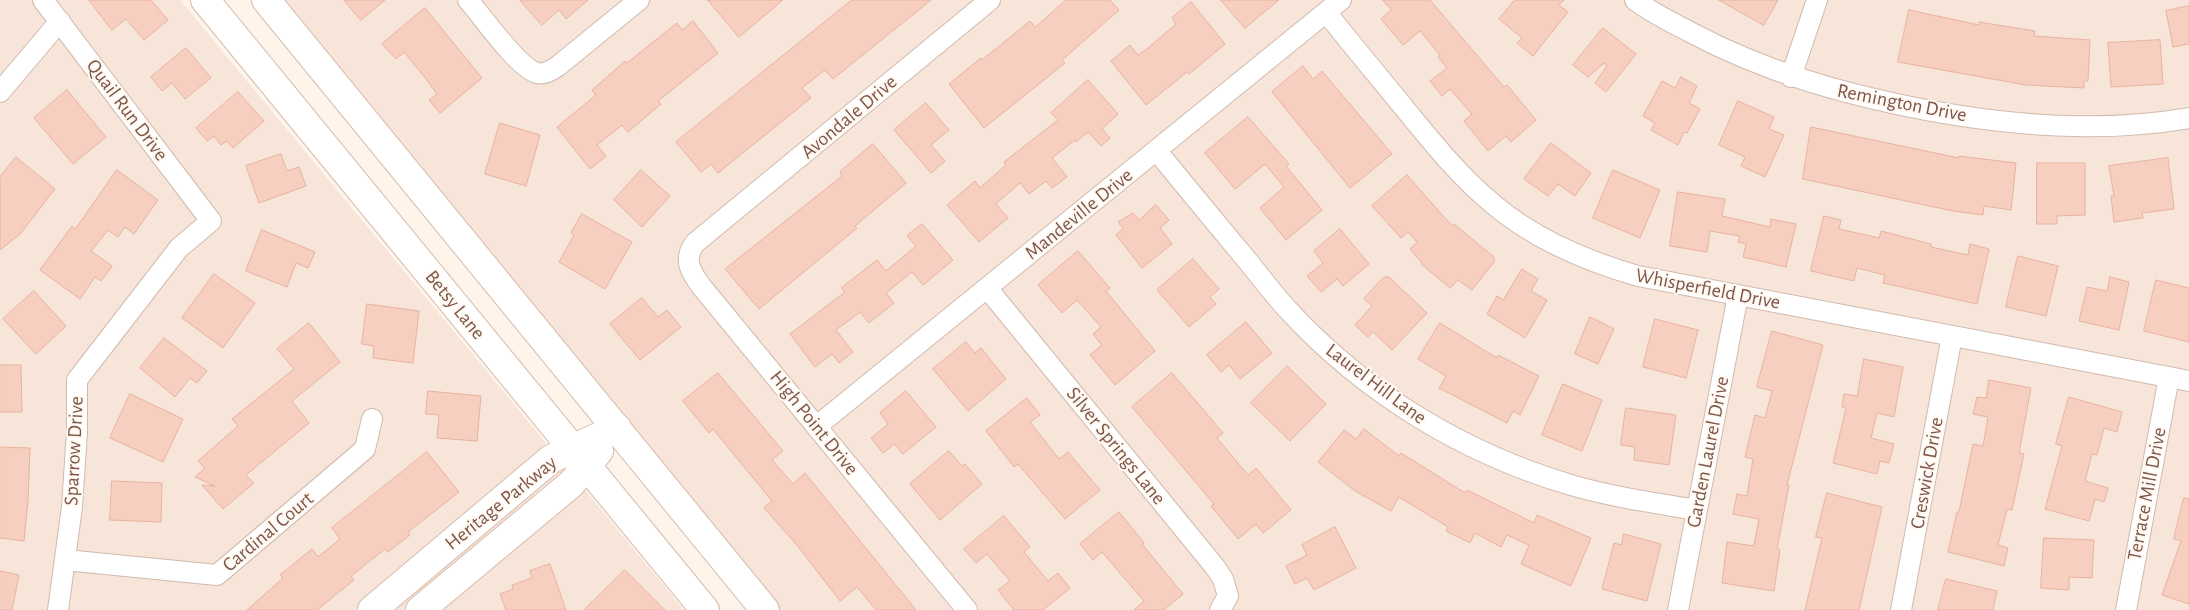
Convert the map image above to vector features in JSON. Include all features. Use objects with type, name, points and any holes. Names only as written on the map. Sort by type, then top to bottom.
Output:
[{"type":"main road","name":"Betsy Lane","points":[[205,0],[705,610]]},
{"type":"main road","points":[[266,0],[765,610]]},
{"type":"main road","name":"Heritage Parkway","points":[[420,610],[570,484],[580,457],[617,428]]},
{"type":"main road","name":"Heritage Parkway","points":[[372,610],[551,459],[580,457]]},
{"type":"street","name":"Quail Run Drive","points":[[43,0],[212,221]]},
{"type":"street","points":[[468,0],[512,53],[529,70],[539,74],[549,72],[566,60],[639,0]]},
{"type":"street","name":"Avondale Drive","points":[[708,233],[990,0]]},
{"type":"street","name":"Remington Drive","points":[[1635,0],[1701,38],[1791,77],[1869,99],[1950,114],[2030,125],[2087,126],[2189,118]]},
{"type":"street","points":[[1791,77],[1817,0]]},
{"type":"street","name":"Mandeville Drive","points":[[817,426],[1333,6]]},
{"type":"street","name":"Whisperfield Drive","points":[[1333,6],[1442,155],[1493,205],[1556,246],[1638,276],[2189,381]]},
{"type":"street","points":[[0,92],[60,21]]},
{"type":"street","name":"Laurel Hill Lane","points":[[1156,152],[1288,310],[1351,370],[1388,398],[1423,421],[1456,439],[1538,474],[1597,492],[1697,510]]},
{"type":"street","name":"Sparrow Drive","points":[[58,610],[66,560],[73,488],[77,432],[77,380],[179,248],[212,221]]},
{"type":"street","name":"High Point Drive","points":[[708,233],[695,243],[690,250],[688,258],[691,273],[967,610]]},
{"type":"street","name":"Silver Springs Lane","points":[[987,288],[1215,566],[1223,579],[1228,596],[1220,610]]},
{"type":"street","name":"Garden Laurel Drive","points":[[1678,610],[1738,295]]},
{"type":"street","name":"Creswick Drive","points":[[1901,610],[1952,336]]},
{"type":"street","name":"Terrace Mill Drive","points":[[2126,610],[2169,377]]},
{"type":"street","name":"Cardinal Court","points":[[66,560],[217,575],[365,449],[372,419]]},
{"type":"shaded area","points":[[0,0],[180,0],[684,610],[0,610]]},
{"type":"shaded area","points":[[281,0],[2189,0],[2189,610],[780,610]]},
{"type":"building","points":[[89,0],[151,0],[168,20],[144,40],[126,19],[112,30]]},
{"type":"building","points":[[344,0],[385,0],[361,20]]},
{"type":"building","points":[[520,0],[588,0],[566,19],[559,10],[542,25]]},
{"type":"building","points":[[708,0],[783,0],[739,37]]},
{"type":"building","points":[[852,0],[931,0],[833,79],[825,70],[802,88],[811,98],[718,173],[711,164],[701,172],[676,142]]},
{"type":"building","points":[[1066,0],[1110,0],[1119,10],[1062,60],[1065,63],[984,128],[949,84],[1030,21],[1035,27]]},
{"type":"building","points":[[1221,0],[1279,0],[1245,28]]},
{"type":"building","points":[[1383,0],[1430,0],[1504,87],[1507,85],[1536,120],[1511,142],[1506,136],[1488,151],[1464,121],[1472,114],[1450,89],[1442,96],[1430,81],[1447,68],[1438,57],[1440,55],[1420,31],[1403,45],[1381,19],[1391,10]]},
{"type":"building","points":[[1515,0],[1564,0],[1559,5],[1568,12],[1533,56],[1517,43],[1522,38],[1499,19]]},
{"type":"building","points":[[1719,0],[1778,0],[1764,25]]},
{"type":"building","points":[[1191,2],[1225,44],[1189,74],[1187,72],[1146,105],[1111,61],[1130,45],[1138,55],[1148,48],[1176,24],[1172,18]]},
{"type":"building","points":[[2189,6],[2189,44],[2173,47],[2166,11]]},
{"type":"building","points":[[425,8],[482,78],[440,113],[429,100],[437,94],[404,52],[396,59],[382,44]]},
{"type":"building","points":[[1909,10],[1979,25],[1979,22],[2035,31],[2034,36],[2090,40],[2088,81],[2084,81],[2084,88],[2026,85],[1898,62]]},
{"type":"building","points":[[693,21],[718,53],[658,101],[661,104],[628,132],[622,125],[597,145],[606,156],[590,169],[557,127],[596,95],[592,90],[625,61],[627,63],[677,23],[682,30]]},
{"type":"building","points":[[1603,28],[1636,54],[1606,92],[1595,83],[1607,66],[1604,63],[1588,77],[1573,65]]},
{"type":"building","points":[[2160,40],[2163,84],[2111,87],[2108,43]]},
{"type":"building","points":[[186,48],[211,78],[185,99],[172,83],[162,91],[151,77]]},
{"type":"building","points":[[1303,66],[1313,79],[1322,71],[1392,154],[1350,188],[1272,92]]},
{"type":"building","points":[[1681,77],[1697,86],[1689,103],[1700,109],[1687,133],[1684,132],[1678,145],[1651,130],[1655,123],[1643,116],[1662,81],[1675,88]]},
{"type":"building","points":[[1088,80],[1118,114],[1102,129],[1110,138],[1101,146],[1088,132],[1052,158],[1067,177],[1052,188],[1046,181],[1029,194],[1020,183],[996,204],[1008,218],[979,242],[947,205],[975,181],[980,188],[1006,165],[1004,162],[1058,120],[1051,113]]},
{"type":"building","points":[[67,90],[106,137],[73,164],[34,118]]},
{"type":"building","points":[[238,92],[264,121],[233,148],[227,141],[221,145],[214,136],[207,141],[196,128]]},
{"type":"building","points":[[1738,101],[1774,117],[1769,129],[1784,135],[1765,177],[1741,166],[1745,157],[1719,145]]},
{"type":"building","points":[[926,103],[949,130],[931,145],[945,161],[931,173],[894,130]]},
{"type":"building","points":[[1248,117],[1289,164],[1286,166],[1322,210],[1286,240],[1260,208],[1284,187],[1265,164],[1235,189],[1205,153]]},
{"type":"building","points":[[500,123],[540,135],[526,186],[485,174]]},
{"type":"building","points":[[1811,127],[1959,158],[1959,156],[2016,163],[2011,210],[1984,206],[1983,215],[1953,211],[1803,179]]},
{"type":"building","points":[[1551,143],[1591,173],[1575,196],[1558,184],[1548,196],[1524,179]]},
{"type":"building","points":[[873,144],[906,183],[855,226],[857,228],[759,309],[725,269],[842,176],[840,172]]},
{"type":"building","points":[[281,154],[287,171],[299,167],[306,186],[259,203],[246,166]]},
{"type":"building","points":[[16,157],[55,189],[20,234],[0,250],[0,177]]},
{"type":"building","points":[[2168,158],[2174,209],[2142,213],[2143,218],[2114,222],[2111,196],[2114,196],[2109,166]]},
{"type":"building","points":[[2037,163],[2085,163],[2085,215],[2057,216],[2057,224],[2037,224]]},
{"type":"building","points":[[117,170],[158,200],[134,234],[125,227],[118,237],[108,230],[91,251],[112,266],[101,281],[95,277],[80,299],[40,270],[72,226],[75,229]]},
{"type":"building","points":[[641,170],[670,196],[642,227],[614,200]]},
{"type":"building","points":[[1613,170],[1660,190],[1640,238],[1593,218]]},
{"type":"building","points":[[1407,175],[1452,226],[1454,224],[1494,257],[1494,262],[1472,290],[1458,280],[1450,288],[1421,264],[1410,249],[1417,242],[1408,232],[1401,238],[1372,206]]},
{"type":"building","points":[[1678,192],[1725,199],[1722,216],[1770,227],[1771,219],[1796,224],[1786,267],[1743,257],[1746,244],[1738,242],[1740,236],[1710,231],[1707,252],[1670,246]]},
{"type":"building","points":[[1156,205],[1169,220],[1160,228],[1172,244],[1142,268],[1116,235],[1123,228],[1118,222],[1133,213],[1139,220]]},
{"type":"building","points":[[582,214],[632,242],[605,289],[559,262],[574,235],[571,233]]},
{"type":"building","points":[[1824,216],[1841,220],[1839,229],[1879,238],[1881,231],[1931,244],[1931,247],[1968,255],[1970,244],[1989,249],[1977,304],[1883,283],[1885,275],[1857,268],[1854,281],[1811,271]]},
{"type":"building","points":[[922,224],[953,260],[923,285],[912,272],[886,293],[894,303],[869,323],[860,312],[836,330],[853,352],[839,363],[832,354],[815,367],[790,334],[845,292],[841,288],[877,260],[886,271],[916,246],[907,236]]},
{"type":"building","points":[[1340,229],[1369,264],[1343,286],[1337,279],[1321,292],[1307,276],[1323,263],[1314,251]]},
{"type":"building","points":[[262,230],[315,252],[308,268],[296,263],[287,287],[246,271]]},
{"type":"building","points":[[1078,251],[1110,288],[1106,291],[1155,351],[1115,385],[1090,355],[1102,345],[1093,334],[1101,327],[1077,300],[1062,313],[1038,285]]},
{"type":"building","points":[[2018,256],[2058,266],[2046,316],[2006,307]]},
{"type":"building","points":[[1193,259],[1219,289],[1210,297],[1216,304],[1189,327],[1157,290]]},
{"type":"building","points":[[1522,269],[1538,279],[1531,291],[1547,300],[1525,338],[1487,314],[1497,296],[1503,300]]},
{"type":"building","points":[[214,274],[255,303],[223,348],[182,318]]},
{"type":"building","points":[[1384,277],[1389,277],[1427,313],[1392,350],[1373,332],[1368,337],[1355,325],[1372,306],[1364,299]]},
{"type":"building","points":[[2110,277],[2129,282],[2119,330],[2079,321],[2087,287],[2107,291]]},
{"type":"building","points":[[2156,280],[2189,288],[2189,342],[2144,331]]},
{"type":"building","points":[[34,291],[66,326],[36,354],[3,319]]},
{"type":"building","points":[[642,298],[658,317],[667,310],[681,327],[640,360],[610,324]]},
{"type":"building","points":[[367,304],[419,311],[413,363],[373,358],[374,346],[362,344]]},
{"type":"building","points":[[1590,317],[1614,329],[1598,364],[1575,354]]},
{"type":"building","points":[[1655,319],[1698,330],[1686,378],[1643,367]]},
{"type":"building","points":[[1246,322],[1272,353],[1240,379],[1229,365],[1221,372],[1207,355]]},
{"type":"building","points":[[309,323],[340,362],[292,401],[309,423],[246,475],[254,483],[223,509],[202,485],[215,486],[195,477],[205,468],[198,461],[238,426],[232,419],[294,369],[277,349]]},
{"type":"building","points":[[1440,323],[1497,358],[1498,355],[1539,376],[1520,415],[1513,411],[1507,423],[1439,388],[1446,376],[1418,359]]},
{"type":"building","points":[[1772,331],[1823,345],[1787,485],[1789,485],[1777,549],[1780,550],[1774,591],[1722,583],[1727,542],[1754,546],[1759,519],[1733,514],[1737,494],[1747,496],[1753,459],[1745,457],[1755,415],[1765,418],[1772,391],[1757,387]]},
{"type":"building","points":[[164,338],[207,371],[197,383],[190,378],[175,397],[140,368]]},
{"type":"building","points":[[966,342],[975,353],[981,348],[1006,379],[968,411],[933,369]]},
{"type":"building","points":[[1864,359],[1903,367],[1894,417],[1877,413],[1871,438],[1894,444],[1889,463],[1880,461],[1877,474],[1833,463],[1846,408],[1842,407],[1844,394],[1857,396]]},
{"type":"building","points":[[0,365],[21,365],[22,412],[0,412]]},
{"type":"building","points":[[1287,366],[1326,404],[1290,441],[1251,403]]},
{"type":"building","points":[[718,373],[783,451],[772,460],[793,484],[805,473],[916,610],[876,610],[857,587],[840,601],[796,544],[764,508],[772,501],[713,429],[709,433],[683,401]]},
{"type":"building","points":[[1172,373],[1223,433],[1217,438],[1248,475],[1256,468],[1291,510],[1263,533],[1256,524],[1238,539],[1211,506],[1214,504],[1132,407]]},
{"type":"building","points":[[1989,380],[2031,388],[2019,453],[2024,454],[2012,510],[2007,509],[1998,545],[2008,548],[2004,566],[1948,552],[1957,512],[1959,512],[1973,444],[1983,446],[1988,417],[1973,414],[1977,397],[1986,398]]},
{"type":"building","points":[[1563,384],[1602,400],[1582,451],[1542,435]]},
{"type":"building","points":[[428,391],[481,396],[477,441],[437,438],[439,415],[426,414]]},
{"type":"building","points":[[906,391],[936,427],[903,454],[894,444],[883,453],[871,438],[888,424],[880,413]]},
{"type":"building","points":[[130,394],[183,419],[163,462],[110,438]]},
{"type":"building","points":[[2069,397],[2122,412],[2117,432],[2104,428],[2097,455],[2092,454],[2085,481],[2108,488],[2104,502],[2095,499],[2089,521],[2045,509],[2062,446],[2056,444]]},
{"type":"building","points":[[1027,398],[1040,415],[1030,422],[1059,459],[1068,452],[1100,490],[1065,519],[1018,464],[1014,467],[986,431]]},
{"type":"building","points":[[1626,408],[1676,415],[1669,465],[1634,460],[1635,447],[1621,445]]},
{"type":"building","points":[[1364,429],[1399,456],[1401,453],[1465,493],[1467,490],[1534,523],[1537,515],[1591,538],[1571,586],[1521,564],[1529,545],[1507,535],[1501,547],[1475,533],[1470,543],[1446,531],[1448,527],[1399,497],[1391,511],[1355,491],[1318,462],[1344,430],[1356,439]]},
{"type":"building","points":[[0,447],[30,448],[24,541],[0,538]]},
{"type":"building","points":[[949,451],[962,466],[965,464],[982,484],[940,520],[910,484]]},
{"type":"building","points":[[427,452],[459,492],[408,532],[410,535],[388,552],[385,549],[351,576],[354,580],[317,610],[247,610],[283,578],[280,575],[312,549],[318,557],[340,539],[332,528]]},
{"type":"building","points":[[112,481],[162,483],[161,522],[110,520]]},
{"type":"building","points":[[1827,493],[1882,507],[1859,610],[1805,610],[1822,538],[1816,537]]},
{"type":"building","points":[[2184,498],[2189,499],[2189,604],[2162,595],[2181,541],[2174,539]]},
{"type":"building","points":[[1119,512],[1144,543],[1142,544],[1183,594],[1164,610],[1134,610],[1144,601],[1102,552],[1093,560],[1080,544]]},
{"type":"building","points":[[1004,516],[1030,547],[1024,552],[1048,581],[1058,573],[1070,588],[1043,610],[1014,610],[998,590],[1010,581],[987,554],[976,563],[964,549]]},
{"type":"building","points":[[1335,527],[1356,568],[1314,590],[1307,578],[1295,584],[1286,566],[1307,555],[1302,545]]},
{"type":"building","points":[[1624,534],[1661,544],[1647,601],[1602,589],[1614,543],[1621,545]]},
{"type":"building","points":[[2044,538],[2094,540],[2092,578],[2069,577],[2069,590],[2041,588]]},
{"type":"building","points":[[550,564],[566,610],[506,610],[500,594],[513,589],[512,585],[532,578],[530,571]]},
{"type":"building","points":[[625,570],[665,610],[584,610]]},
{"type":"building","points":[[0,571],[19,575],[12,610],[0,610]]},
{"type":"building","points":[[1946,579],[1997,591],[1993,610],[1938,610]]}]
